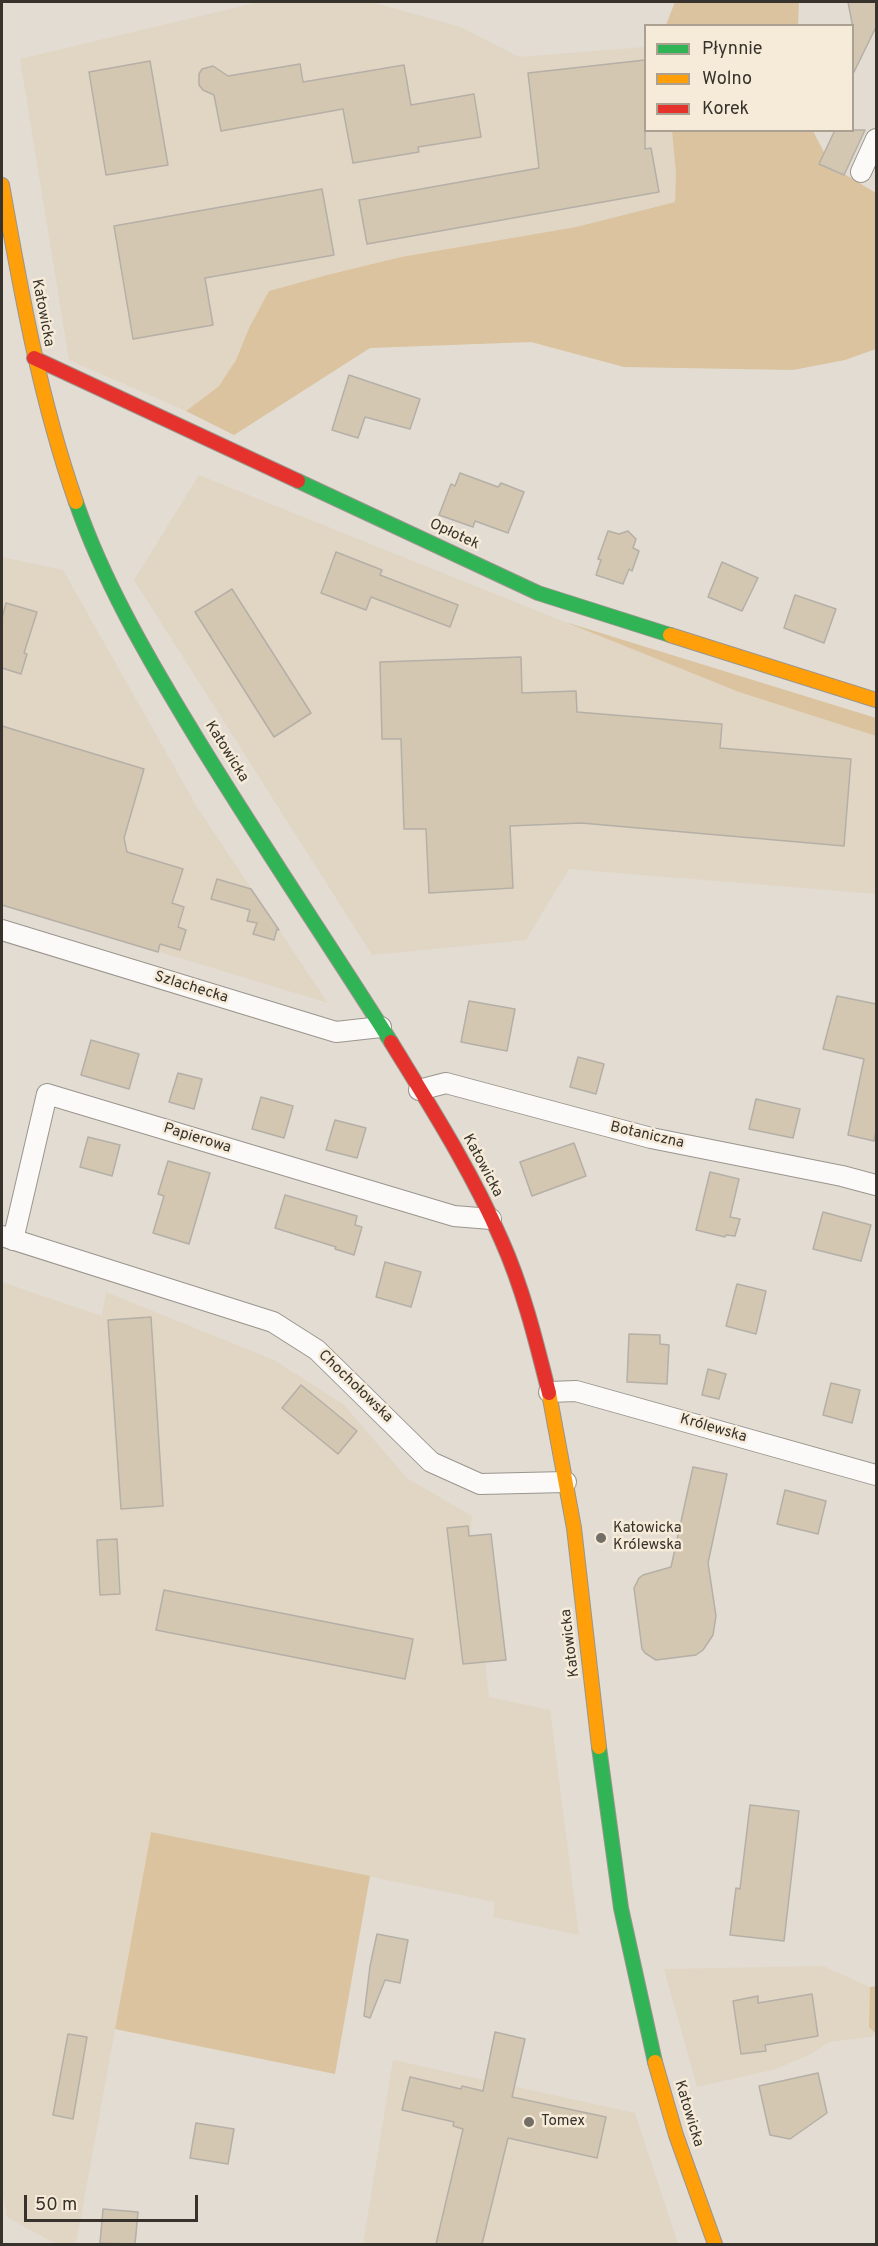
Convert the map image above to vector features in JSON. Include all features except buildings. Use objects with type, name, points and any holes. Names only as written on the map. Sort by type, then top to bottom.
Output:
[{"type":"street","points":[[861,172],[876,139]]},
{"type":"street","name":"Katowicka","points":[[2,185],[34,358],[48,415],[68,482],[95,554],[135,632],[224,781],[381,1027],[458,1155],[512,1265],[540,1352],[566,1482],[605,1798],[626,1932],[658,2072],[694,2193],[715,2244]]},
{"type":"street","name":"Opłotek","points":[[34,358],[538,592],[876,700]]},
{"type":"street","name":"Szlachecka","points":[[2,930],[336,1032],[381,1027]]},
{"type":"street","name":"Botaniczna","points":[[419,1090],[446,1083],[651,1138],[842,1176],[876,1185]]},
{"type":"street","name":"Papierowa","points":[[7,1238],[47,1094],[454,1216],[491,1219]]},
{"type":"street","name":"Chochołowska","points":[[7,1238],[273,1322],[317,1350],[431,1462],[480,1484],[566,1482]]},
{"type":"street","name":"Królewska","points":[[549,1392],[576,1391],[876,1475]]},
{"type":"shaded area","points":[[259,2],[371,2],[461,27],[519,57],[644,47],[644,132],[672,132],[676,173],[675,202],[576,227],[401,257],[270,291],[249,328],[236,360],[219,386],[186,411],[69,360],[20,59]]},
{"type":"shaded area","points":[[675,2],[799,2],[798,24],[666,24]]},
{"type":"shaded area","points":[[672,132],[814,132],[831,166],[876,193],[876,349],[845,360],[793,370],[624,367],[531,342],[370,348],[234,435],[186,411],[219,386],[236,360],[249,328],[269,291],[401,257],[576,227],[675,202],[676,173]]},
{"type":"shaded area","points":[[199,475],[739,692],[876,736],[876,894],[569,869],[526,940],[372,955],[134,580]]},
{"type":"shaded area","points":[[2,557],[63,570],[197,807],[328,1003],[2,904]]},
{"type":"shaded area","points":[[565,622],[876,718],[876,736],[739,692]]},
{"type":"shaded area","points":[[2,1282],[102,1316],[106,1292],[274,1360],[343,1404],[407,1478],[472,1516],[470,1536],[491,1534],[506,1660],[485,1662],[489,1697],[550,1710],[579,1935],[493,1917],[495,1902],[151,1832],[76,2244],[56,2244],[7,2217],[2,2188]]},
{"type":"shaded area","points":[[151,1832],[370,1876],[335,2074],[115,2029]]},
{"type":"shaded area","points":[[823,1966],[870,1987],[869,2027],[876,2036],[830,2042],[809,2055],[776,2069],[697,2087],[664,1969]]},
{"type":"shaded area","points":[[876,1986],[876,2034],[869,2027],[870,1987]]},
{"type":"shaded area","points":[[393,2060],[635,2113],[678,2244],[363,2244]]},
{"type":"traffic: fast","points":[[298,481],[538,593],[670,635]]},
{"type":"traffic: fast","points":[[76,502],[112,588],[156,670],[238,804],[391,1042]]},
{"type":"traffic: fast","points":[[599,1747],[621,1908],[655,2062]]},
{"type":"traffic: slow","points":[[2,185],[24,305],[42,385],[76,502]]},
{"type":"traffic: slow","points":[[670,635],[876,700]]},
{"type":"traffic: slow","points":[[549,1393],[574,1528],[599,1747]]},
{"type":"traffic: slow","points":[[655,2062],[676,2135],[715,2244]]},
{"type":"traffic: jam","points":[[34,358],[298,481]]},
{"type":"traffic: jam","points":[[391,1042],[463,1163],[501,1239],[534,1334],[549,1393]]},
{"type":"place","name":"Katowicka Królewska","points":[[601,1538]]},
{"type":"place","name":"Tomex","points":[[529,2122]]}]
